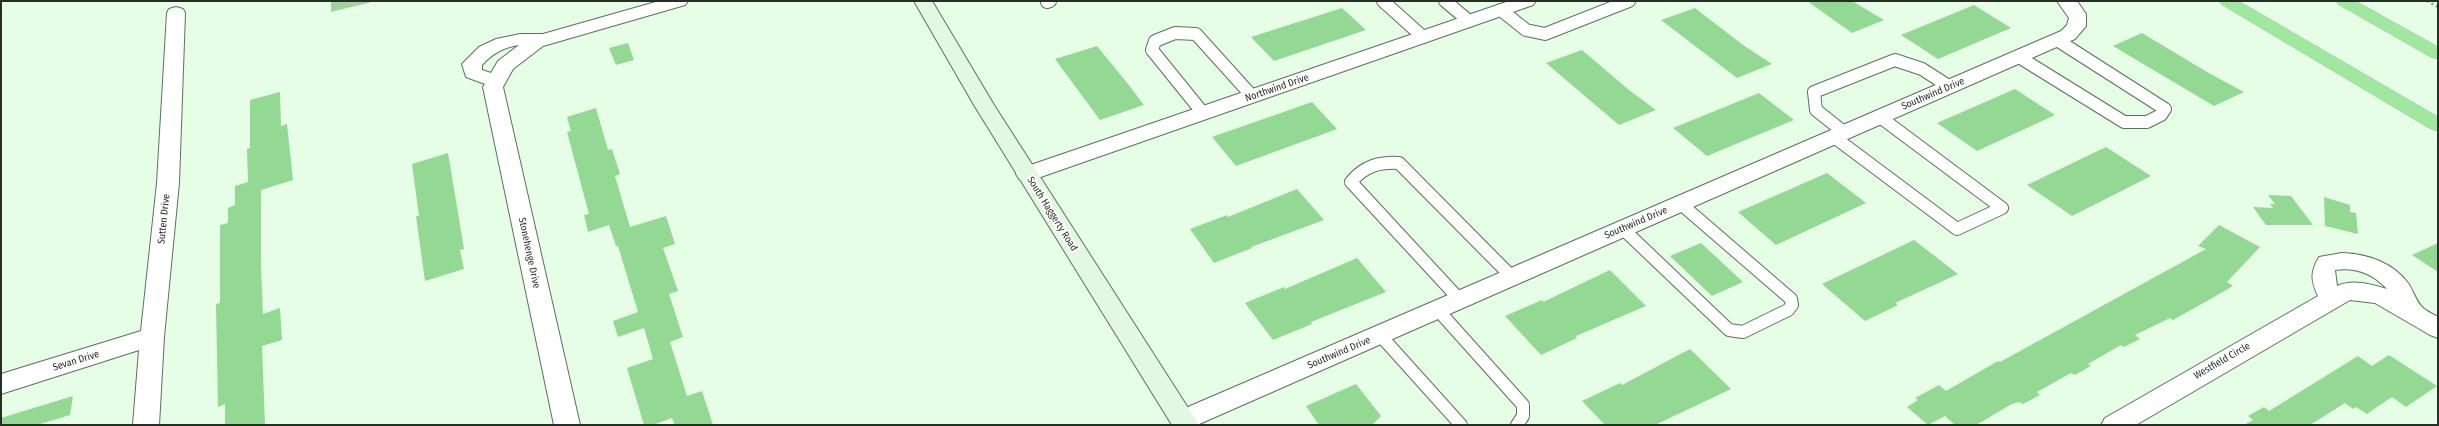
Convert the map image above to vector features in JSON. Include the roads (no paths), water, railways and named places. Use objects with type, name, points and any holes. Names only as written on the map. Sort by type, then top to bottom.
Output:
[{"type":"highway","points":[[2227,1],[2438,125]]},
{"type":"highway","points":[[2344,1],[2438,54]]},
{"type":"main road","name":"South Haggerty Road","points":[[923,1],[1027,174],[1185,423]]},
{"type":"street","points":[[543,39],[522,38],[507,41],[482,52],[472,64],[473,73],[483,78],[495,80],[512,58],[543,39],[678,1]]},
{"type":"street","name":"Northwind Drive","points":[[1027,174],[1527,1]]},
{"type":"street","name":"Southwind Drive","points":[[1185,423],[1380,335],[2068,35],[2078,27],[2072,9]]},
{"type":"street","name":"Sutten Drive","points":[[146,425],[152,338],[168,183],[176,13]]},
{"type":"street","name":"Stonehenge Drive","points":[[495,80],[495,94],[567,425]]},
{"type":"street","points":[[2331,298],[2323,282],[2322,270],[2327,263],[2348,260],[2367,264],[2392,278],[2400,287],[2412,313]]},
{"type":"street","name":"Westfield Circle","points":[[2114,425],[2331,298],[2346,291],[2366,292],[2389,299],[2438,329]]},
{"type":"street","name":"Sevan Drive","points":[[1,384],[152,338]]},
{"type":"lane","points":[[1383,1],[1423,37]]},
{"type":"lane","points":[[1445,1],[1469,21]]},
{"type":"lane","points":[[1501,10],[1523,30],[1536,34],[1545,34],[1629,1]]},
{"type":"lane","points":[[1203,113],[1152,50],[1155,41],[1168,34],[1179,32],[1196,34],[1252,96]]},
{"type":"lane","points":[[2019,57],[2124,122],[2147,122],[2161,115],[2166,109],[2057,40]]},
{"type":"lane","points":[[1880,117],[2002,208],[1957,229],[1840,135],[1816,110],[1814,92],[1895,60],[1922,68],[1950,87]]},
{"type":"lane","points":[[1460,300],[1351,182],[1358,171],[1382,162],[1399,163],[1512,277]]},
{"type":"lane","points":[[1623,229],[1729,330],[1743,332],[1788,310],[1792,305],[1791,299],[1681,204]]},
{"type":"lane","points":[[1438,310],[1523,405],[1522,416],[1517,425]]},
{"type":"lane","points":[[1380,335],[1461,425]]}]
